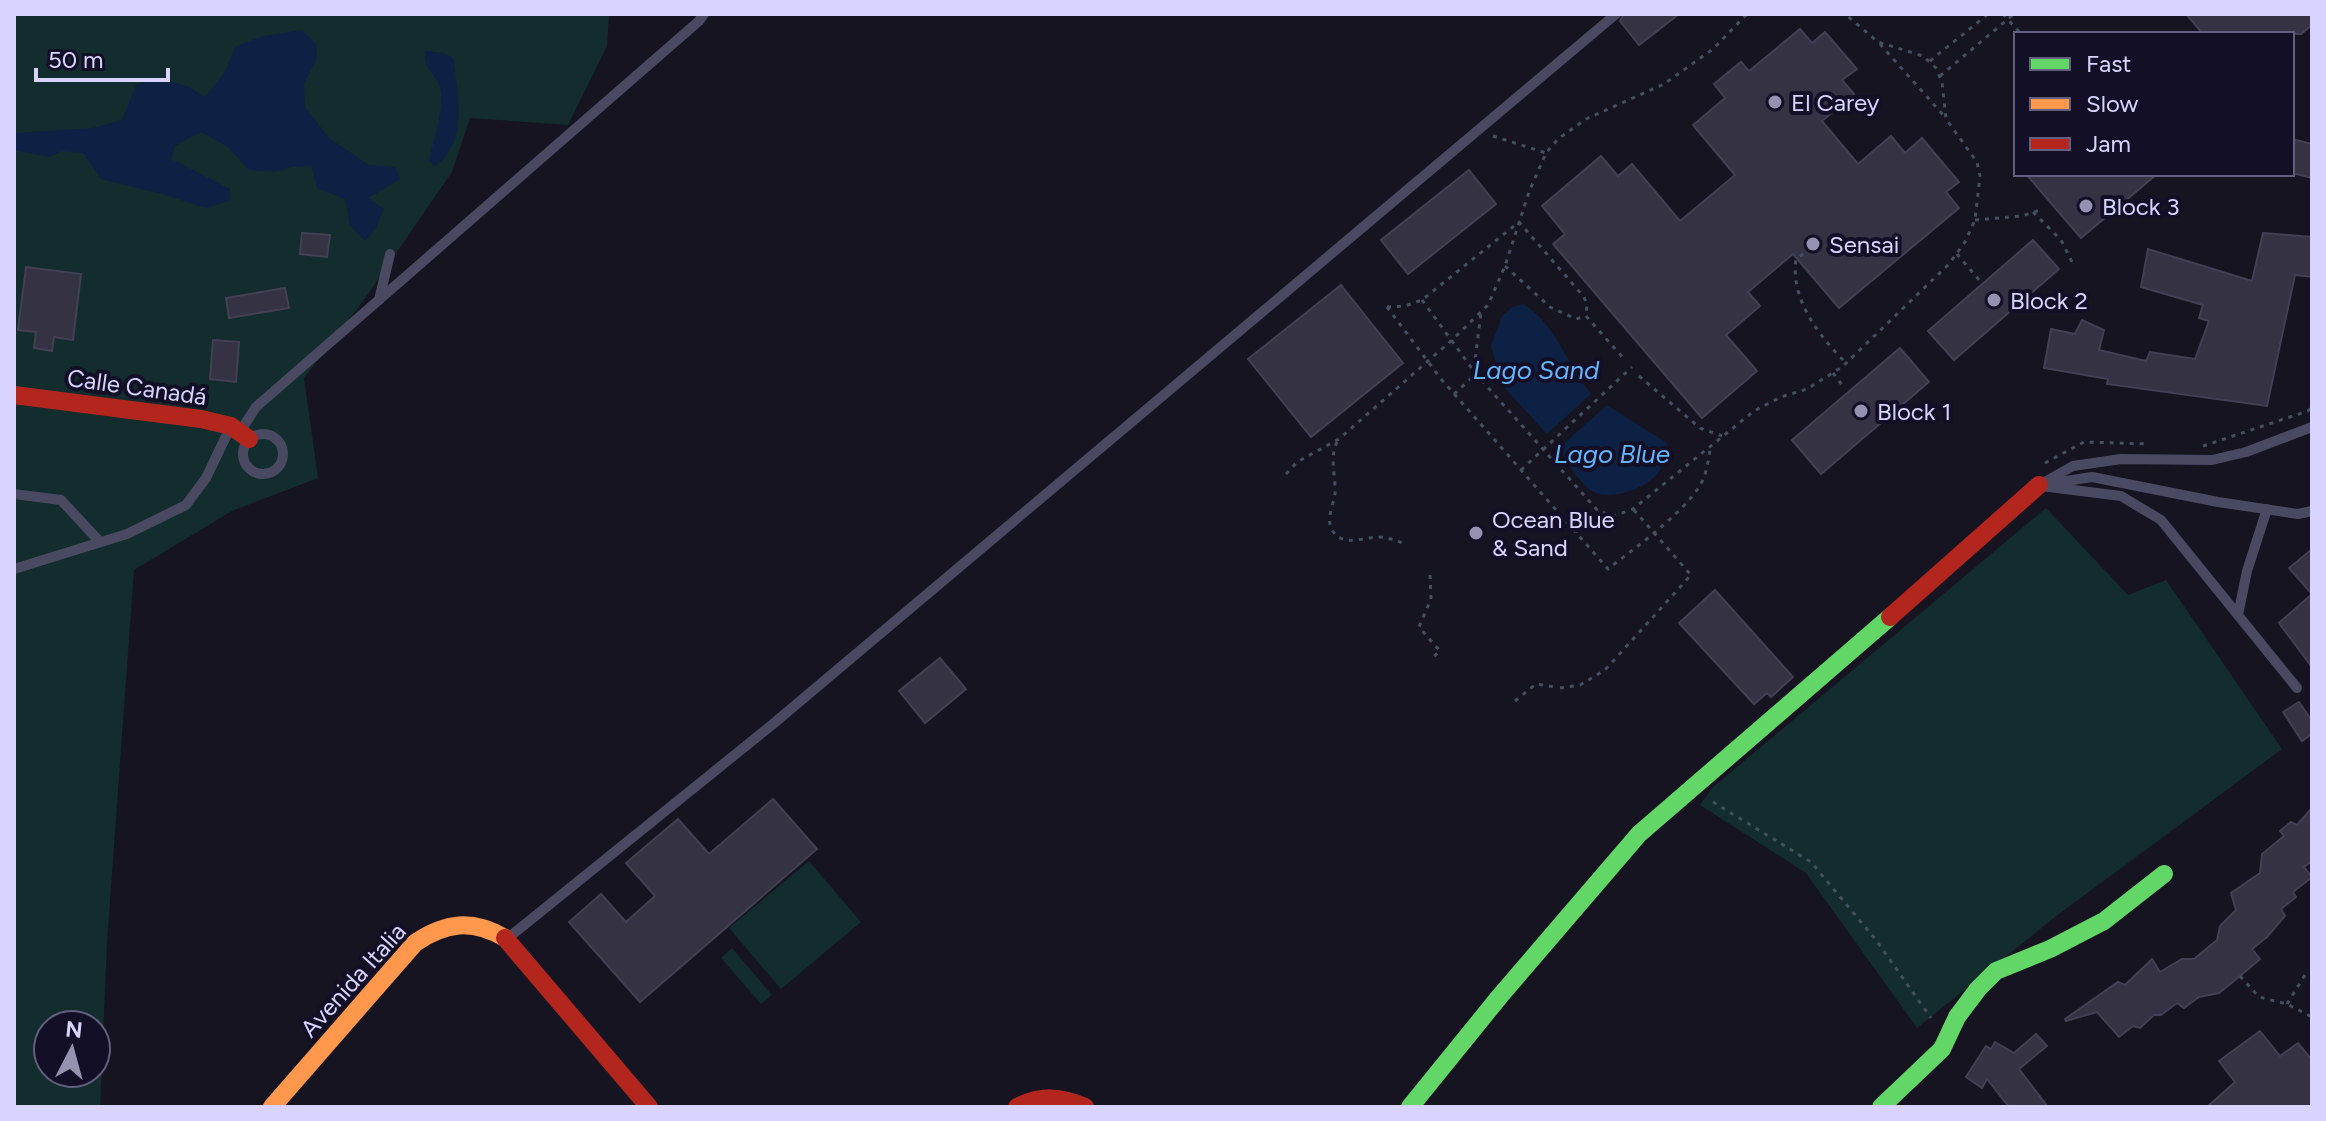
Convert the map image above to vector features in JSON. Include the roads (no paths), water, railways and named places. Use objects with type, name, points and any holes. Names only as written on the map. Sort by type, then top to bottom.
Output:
[{"type":"street","name":"Calle Canadá","points":[[14,395],[201,419],[240,432]]},
{"type":"street","points":[[1410,1107],[1639,834],[2039,485]]},
{"type":"street","points":[[1881,1107],[1942,1049],[1957,1017],[1996,971],[2050,949],[2104,921],[2164,874]]},
{"type":"street","name":"Avenida Italia","points":[[272,1107],[415,943],[446,925],[462,923],[493,930],[506,939],[649,1107]]},
{"type":"street","points":[[1017,1107],[1033,1098],[1045,1096],[1061,1097],[1085,1107]]},
{"type":"lane","points":[[14,569],[127,534],[186,505],[256,407],[704,14]]},
{"type":"lane","points":[[506,939],[773,724],[1616,14]]},
{"type":"lane","points":[[379,300],[390,254]]},
{"type":"lane","points":[[2039,485],[2073,466],[2121,459],[2212,460],[2246,452],[2312,427]]},
{"type":"lane","points":[[2039,485],[2092,477],[2298,514],[2312,511]]},
{"type":"lane","points":[[2039,485],[2121,496],[2161,520],[2297,688]]},
{"type":"lane","points":[[14,494],[61,500],[100,542]]},
{"type":"lane","points":[[2238,615],[2247,571],[2267,509]]},
{"type":"water","points":[[302,30],[317,45],[316,61],[304,83],[305,107],[329,138],[369,165],[395,167],[400,179],[368,198],[384,209],[376,228],[365,241],[350,225],[345,199],[317,188],[311,166],[275,172],[249,170],[228,147],[201,132],[175,146],[171,159],[230,189],[229,201],[206,208],[101,179],[83,153],[62,151],[49,157],[14,150],[14,133],[93,128],[122,120],[136,85],[156,78],[187,86],[205,97],[225,72],[235,47],[260,37]]},
{"type":"water","points":[[425,51],[444,53],[453,58],[459,101],[453,144],[436,166],[429,162],[439,118],[441,92],[426,64]]},
{"type":"water","name":"Lago Sand","points":[[1523,304],[1544,322],[1591,394],[1547,434],[1502,385],[1491,346],[1502,316]]},
{"type":"water","name":"Lago Blue","points":[[1607,405],[1667,443],[1664,462],[1653,478],[1629,492],[1610,495],[1589,489],[1559,448]]},
{"type":"place","name":"El Carey","points":[[1775,102]]},
{"type":"place","name":"Block 3","points":[[2086,206]]},
{"type":"place","name":"Sensai","points":[[1813,244]]},
{"type":"place","name":"Block 2","points":[[1994,300]]},
{"type":"place","name":"Block 1","points":[[1861,411]]},
{"type":"place","name":"Ocean Blue & Sand","points":[[1476,533]]}]
